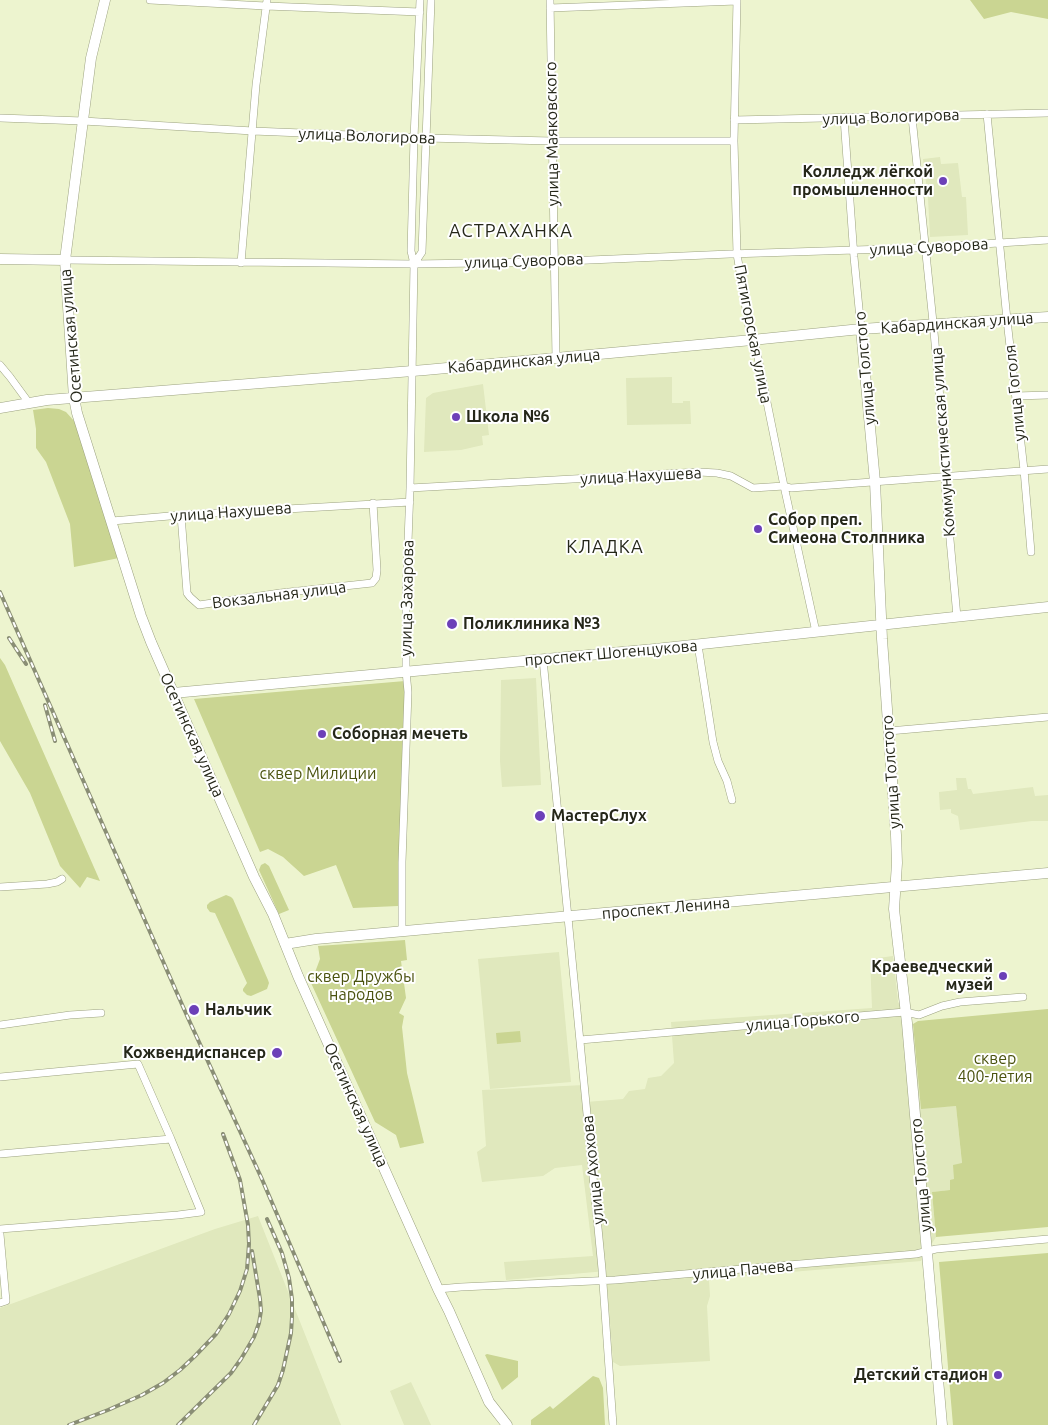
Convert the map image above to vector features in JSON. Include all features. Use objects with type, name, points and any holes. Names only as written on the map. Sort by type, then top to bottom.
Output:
[{"type":"main road","name":"Осетинская улица","points":[[105,0],[91,58],[65,260],[74,398],[77,413],[141,616],[173,693],[489,1402],[507,1425]]},
{"type":"main road","name":"улица Суворова","points":[[0,259],[65,260]]},
{"type":"main road","name":"Кабардинская улица","points":[[0,408],[74,398],[556,358],[861,329],[1048,317]]},
{"type":"main road","name":"улица Толстого","points":[[861,329],[875,482],[881,626],[898,863],[894,909],[907,1024],[942,1425]]},
{"type":"main road","name":"проспект Шогенцукова","points":[[173,693],[698,645],[1048,607]]},
{"type":"main road","name":"проспект Ленина","points":[[285,944],[316,939],[1048,873]]},
{"type":"street","points":[[150,0],[267,3],[420,12]]},
{"type":"street","name":"улица Захарова","points":[[402,932],[402,862],[408,692],[406,671],[406,596],[410,502],[414,264],[411,252],[420,0]]},
{"type":"street","name":"улица Захарова","points":[[414,264],[422,252],[431,0]]},
{"type":"street","points":[[550,4],[737,1]]},
{"type":"street","name":"Пятигорская улица","points":[[737,1],[734,120],[737,254],[750,333],[756,348],[816,632]]},
{"type":"street","points":[[241,263],[256,85],[267,3]]},
{"type":"street","name":"улица Маяковского","points":[[550,4],[556,358]]},
{"type":"street","name":"улица Вологирова","points":[[734,120],[1048,113]]},
{"type":"street","name":"улица Гоголя","points":[[987,114],[1031,552]]},
{"type":"street","name":"Коммунистическая улица","points":[[912,117],[934,324],[947,476],[945,484],[957,617]]},
{"type":"street","name":"улица Вологирова","points":[[0,118],[414,138],[552,141],[734,141]]},
{"type":"street","name":"улица Толстого","points":[[844,118],[853,250],[861,329]]},
{"type":"street","name":"улица Суворова","points":[[65,260],[414,264],[853,250],[1048,240]]},
{"type":"street","points":[[0,365],[29,403]]},
{"type":"street","points":[[1016,396],[1048,395]]},
{"type":"street","name":"улица Нахушева","points":[[410,488],[699,472],[731,476],[753,488],[784,486],[791,488],[1048,469]]},
{"type":"street","name":"улица Нахушева","points":[[112,522],[181,515],[410,502]]},
{"type":"street","name":"Вокзальная улица","points":[[181,515],[187,593],[199,605],[280,593],[372,583],[376,578],[377,570],[373,503]]},
{"type":"street","points":[[698,645],[713,742],[732,800]]},
{"type":"street","name":"улица Ахохова","points":[[544,659],[603,1281],[613,1425]]},
{"type":"street","points":[[888,731],[1048,717]]},
{"type":"street","points":[[0,887],[47,884],[62,879]]},
{"type":"street","name":"улица Горького","points":[[580,1040],[905,1012],[919,1015],[942,1006],[960,1002],[1023,997]]},
{"type":"street","points":[[0,1025],[70,1015],[101,1013]]},
{"type":"street","points":[[0,1077],[138,1064],[201,1212],[0,1229]]},
{"type":"street","points":[[0,1154],[171,1139]]},
{"type":"street","points":[[0,1234],[3,1302]]},
{"type":"street","name":"улица Пачева","points":[[438,1289],[603,1281],[916,1254],[936,1249],[1048,1239]]},
{"type":"shaded area","name":"Колледж лёгкой промышленности","points":[[940,157],[941,164],[958,163],[962,197],[966,197],[968,235],[930,237],[923,159]]},
{"type":"shaded area","points":[[672,377],[672,403],[690,401],[691,424],[627,425],[626,378]]},
{"type":"shaded area","name":"Школа №6","points":[[483,384],[489,435],[482,436],[483,445],[461,450],[424,452],[426,398],[433,393]]},
{"type":"shaded area","points":[[536,678],[541,785],[502,787],[500,761],[501,680]]},
{"type":"shaded area","points":[[956,778],[966,778],[968,789],[971,789],[973,794],[1033,787],[1035,796],[1048,795],[1048,821],[1032,821],[960,830],[958,816],[951,813],[951,809],[940,810],[939,792],[957,790]]},
{"type":"shaded area","points":[[559,952],[571,1082],[490,1089],[478,959]]},
{"type":"shaded area","points":[[893,956],[898,1002],[913,1024],[921,1108],[956,1106],[962,1164],[950,1190],[932,1192],[936,1237],[921,1261],[709,1279],[710,1296],[707,1306],[710,1361],[620,1366],[613,1362],[606,1271],[506,1280],[504,1262],[593,1256],[582,1165],[555,1168],[543,1176],[482,1182],[477,1152],[486,1146],[482,1090],[584,1085],[586,1102],[623,1099],[629,1091],[645,1089],[648,1078],[661,1076],[674,1063],[671,1022],[872,1008],[870,959]]},
{"type":"shaded area","points":[[258,1216],[341,1425],[0,1425],[0,1308],[215,1229]]},
{"type":"shaded area","points":[[411,1382],[431,1425],[404,1425],[390,1391]]},
{"type":"green space","points":[[970,0],[1048,0],[1048,19],[1011,12],[984,19]]},
{"type":"green space","points":[[48,408],[66,412],[75,422],[119,558],[74,567],[70,524],[46,462],[36,448],[33,410]]},
{"type":"green space","points":[[0,658],[5,665],[100,881],[87,877],[80,888],[60,866],[30,793],[0,741]]},
{"type":"green space","name":"сквер Милиции","points":[[405,681],[398,906],[353,908],[336,865],[304,876],[283,857],[268,849],[260,852],[194,699]]},
{"type":"green space","points":[[265,863],[269,866],[289,910],[279,914],[259,870],[261,865]]},
{"type":"green space","points":[[226,895],[233,899],[269,983],[267,989],[251,996],[243,991],[247,983],[215,913],[210,912],[207,908],[210,902]]},
{"type":"green space","name":"сквер Дружбы народов","points":[[405,940],[407,960],[401,961],[406,998],[399,1013],[404,1016],[402,1027],[407,1073],[424,1143],[400,1148],[396,1135],[375,1122],[311,983],[320,959],[318,946]]},
{"type":"green space","name":"сквер 400-летия","points":[[1048,1009],[1048,1227],[936,1237],[932,1192],[950,1190],[950,1180],[954,1179],[953,1165],[962,1163],[956,1106],[921,1109],[913,1024],[918,1021]]},
{"type":"green space","points":[[520,1031],[521,1042],[497,1044],[496,1033]]},
{"type":"green space","name":"Детский стадион","points":[[1048,1253],[1048,1425],[953,1425],[939,1262]]},
{"type":"green space","points":[[485,1355],[518,1361],[518,1377],[502,1390]]},
{"type":"green space","points":[[593,1376],[599,1378],[603,1388],[605,1425],[531,1425],[531,1420],[550,1406],[553,1409]]},
{"type":"railway","points":[[0,592],[188,1018],[261,1177],[340,1361]]},
{"type":"railway","points":[[9,638],[26,664]]},
{"type":"railway","points":[[45,705],[55,741]]},
{"type":"railway","points":[[69,1425],[142,1395],[163,1383],[195,1356],[216,1334],[229,1314],[240,1291],[247,1269],[249,1244],[248,1225],[240,1180],[223,1134]]},
{"type":"railway","points":[[254,1425],[278,1385],[291,1333],[292,1299],[289,1278],[282,1253],[267,1219]]},
{"type":"railway","points":[[178,1425],[231,1373],[254,1337],[261,1311],[252,1251]]},
{"type":"place","name":"Колледж лёгкой промышленности","points":[[943,181]]},
{"type":"place","name":"Школа №6","points":[[456,417]]},
{"type":"place","name":"Собор преп. Симеона Столпника","points":[[758,529]]},
{"type":"place","name":"Поликлиника №3","points":[[452,624]]},
{"type":"place","name":"Соборная мечеть","points":[[322,734]]},
{"type":"place","name":"МастерСлух","points":[[540,816]]},
{"type":"place","name":"Краеведческий музей","points":[[1003,976]]},
{"type":"place","name":"Нальчик","points":[[194,1010]]},
{"type":"place","name":"Кожвендиспансер","points":[[277,1053]]},
{"type":"place","name":"Детский стадион","points":[[998,1375]]},
{"type":"district","name":"АСТРАХАНКА","points":[[511,231]]},
{"type":"district","name":"КЛАДКА","points":[[605,547]]}]
